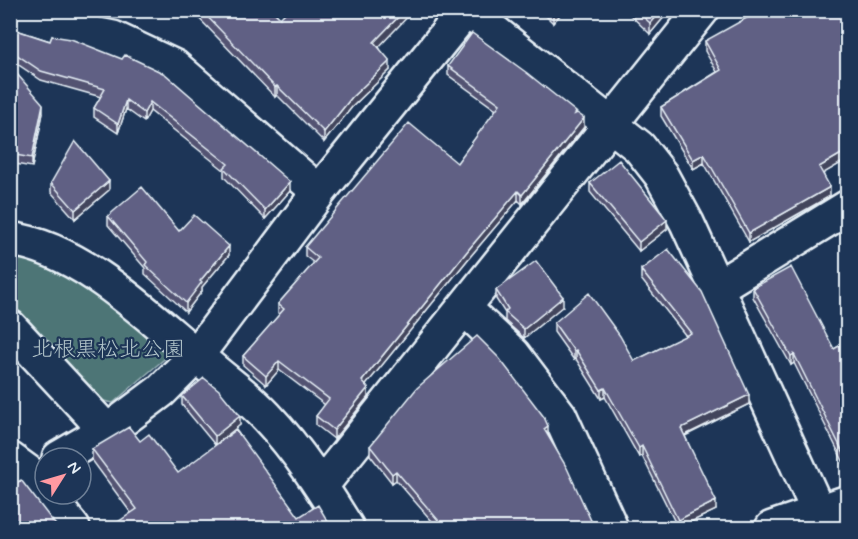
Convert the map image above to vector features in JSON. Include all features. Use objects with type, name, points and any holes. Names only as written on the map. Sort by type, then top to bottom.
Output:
[{"type":"street","points":[[79,446],[117,424],[161,391],[196,356],[319,192],[467,10],[612,123],[639,147],[662,175],[716,288],[831,514],[772,528]]},
{"type":"street","points":[[321,486],[702,10]]},
{"type":"street","points":[[10,17],[113,38],[176,67],[319,192]]},
{"type":"street","points":[[716,288],[844,219]]},
{"type":"street","points":[[10,239],[35,243],[75,262],[128,299],[266,416],[306,464],[347,528]]},
{"type":"street","points":[[464,308],[513,354],[560,416],[611,528]]},
{"type":"street","points":[[10,327],[105,429]]},
{"type":"street","points":[[32,479],[73,528]]},
{"type":"green space","name":"北根黒松北公園","points":[[10,251],[100,290],[170,354],[113,403],[95,399],[11,310]]},
{"type":"building","points":[[201,10],[272,10],[280,18],[288,10],[405,10],[374,42],[390,61],[352,97],[324,132],[277,86],[275,87]]},
{"type":"building","points":[[636,10],[661,10],[650,23]]},
{"type":"building","points":[[761,10],[848,10],[848,150],[819,167],[830,187],[749,233],[704,154],[693,160],[661,107],[721,70],[705,41]]},
{"type":"building","points":[[10,28],[50,41],[52,36],[71,39],[122,59],[125,55],[165,74],[290,182],[265,210],[224,168],[228,164],[150,102],[144,113],[126,100],[118,124],[94,108],[105,89],[41,71],[10,50]]},
{"type":"building","points":[[472,33],[527,73],[576,112],[575,114],[584,118],[522,195],[518,191],[469,249],[362,381],[368,388],[334,430],[316,416],[329,399],[279,361],[266,376],[243,356],[284,309],[278,304],[318,258],[305,247],[409,123],[457,163],[500,104],[448,66]]},
{"type":"building","points":[[10,66],[43,104],[32,158],[10,154]]},
{"type":"building","points":[[75,141],[109,181],[75,210],[51,183]]},
{"type":"building","points":[[619,160],[667,220],[639,242],[590,183]]},
{"type":"building","points":[[142,187],[179,231],[194,215],[229,246],[200,281],[202,282],[186,303],[145,265],[147,262],[108,216]]},
{"type":"building","points":[[668,249],[702,292],[749,395],[681,428],[716,501],[678,520],[642,446],[639,448],[605,388],[601,390],[576,350],[574,351],[554,323],[589,293],[620,336],[634,361],[691,333],[641,270]]},
{"type":"building","points":[[536,261],[563,297],[524,329],[505,312],[508,309],[496,290]]},
{"type":"building","points":[[791,267],[834,349],[848,341],[848,455],[845,456],[794,354],[791,356],[753,288]]},
{"type":"building","points":[[477,336],[499,358],[544,417],[548,426],[544,429],[567,468],[596,528],[445,528],[396,471],[392,474],[370,446],[417,388]]},
{"type":"building","points":[[204,378],[219,390],[240,416],[215,436],[182,396]]},
{"type":"building","points":[[129,427],[140,441],[149,434],[178,473],[236,430],[299,517],[318,505],[333,528],[109,528],[137,509],[93,448]]},
{"type":"building","points":[[21,480],[33,496],[33,506],[41,506],[58,528],[14,528],[10,523],[10,487]]}]
